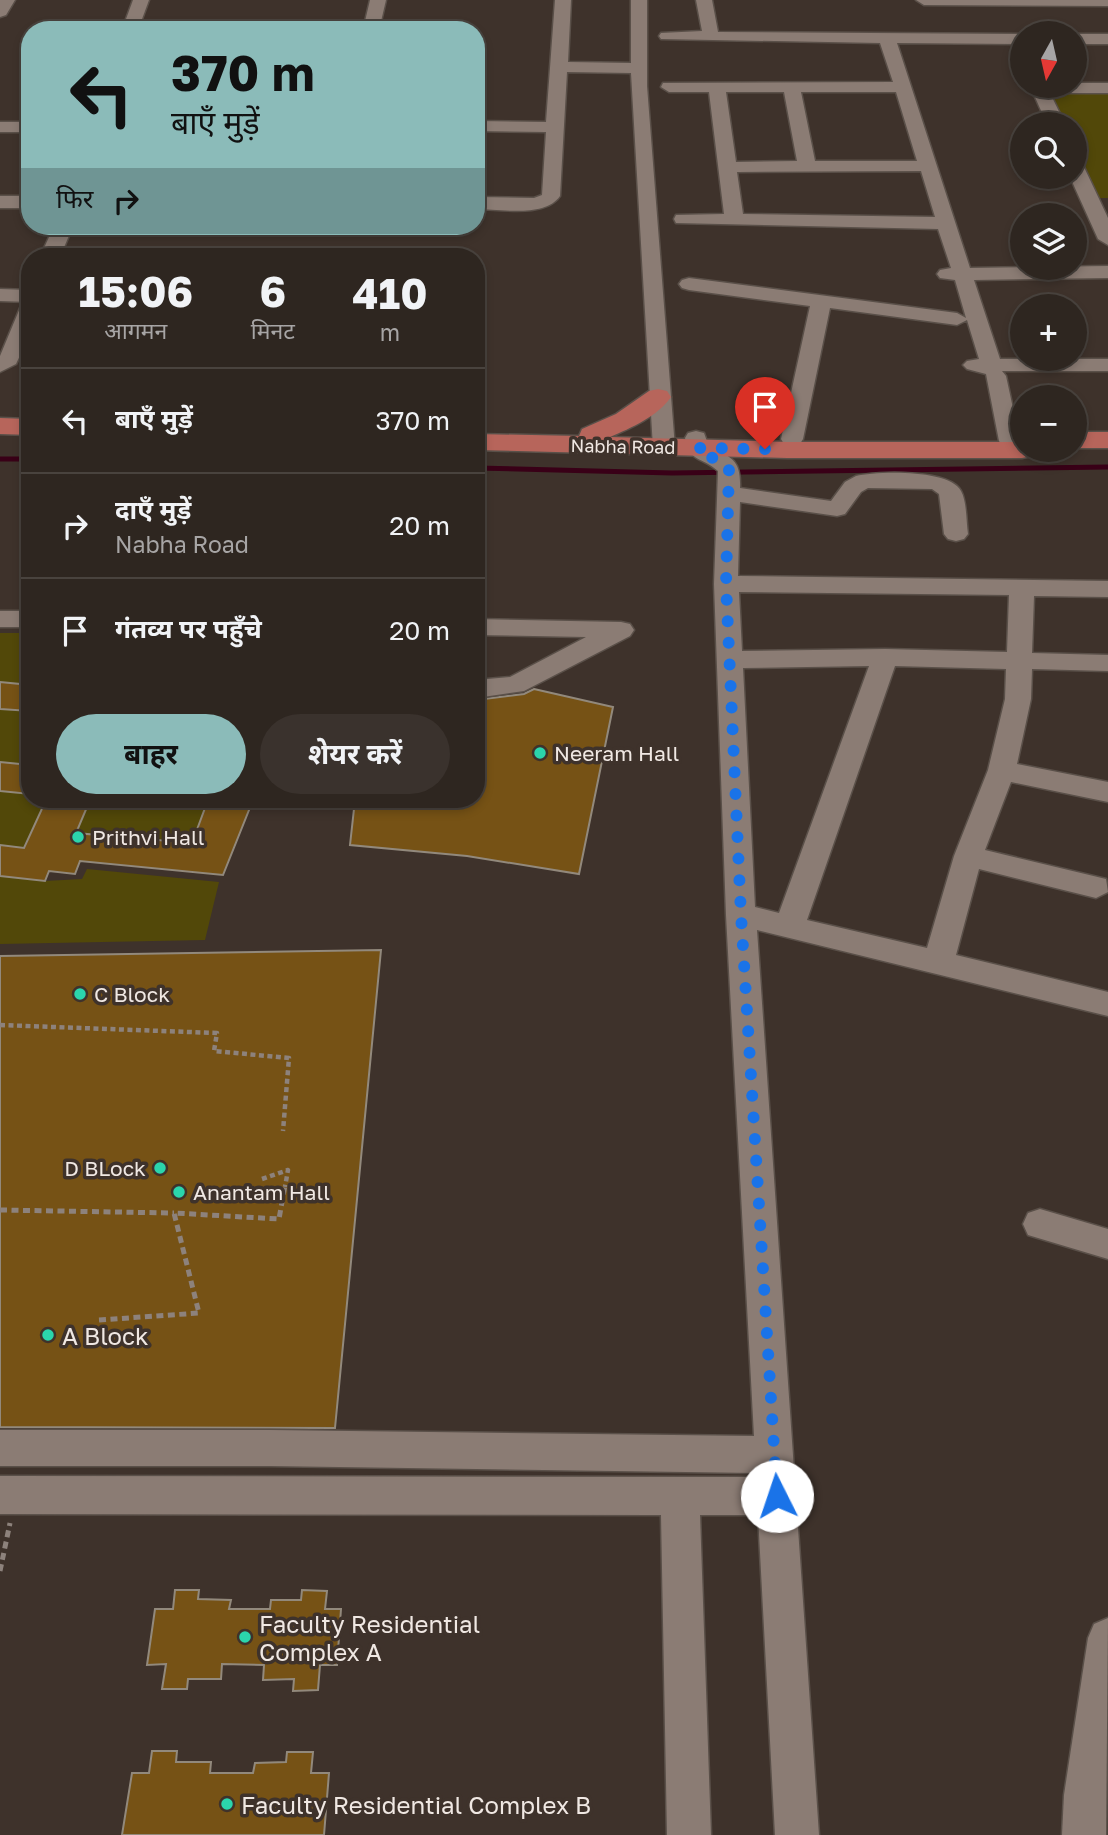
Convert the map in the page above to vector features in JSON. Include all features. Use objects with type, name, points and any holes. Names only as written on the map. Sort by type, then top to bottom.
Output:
[{"type":"main road","points":[[592,435],[626,420],[658,397]]},
{"type":"main road","points":[[0,426],[21,427]]},
{"type":"main road","name":"Nabha Road","points":[[485,432],[592,435],[663,442]]},
{"type":"main road","points":[[0,439],[21,439]]},
{"type":"main road","points":[[1087,440],[1108,440]]},
{"type":"main road","name":"Nabha Road","points":[[485,442],[1010,445]]},
{"type":"main road","points":[[728,475],[777,458],[803,444]]},
{"type":"main road","points":[[1087,450],[1108,450]]},
{"type":"street","points":[[0,12],[7,0]]},
{"type":"street","points":[[133,21],[141,0]]},
{"type":"street","points":[[373,21],[377,0]]},
{"type":"street","points":[[485,202],[534,204],[547,201],[551,196],[553,127],[561,67],[564,0]]},
{"type":"street","points":[[639,0],[639,68],[658,397],[663,442]]},
{"type":"street","points":[[704,0],[711,37]]},
{"type":"street","points":[[925,0],[946,19],[1010,40]]},
{"type":"street","points":[[667,36],[881,38],[946,19],[1108,1]]},
{"type":"street","points":[[881,38],[938,223],[964,273],[978,364]]},
{"type":"street","points":[[1087,39],[1108,39]]},
{"type":"street","points":[[561,67],[639,68]]},
{"type":"street","points":[[668,87],[896,87]]},
{"type":"street","points":[[717,87],[734,220]]},
{"type":"street","points":[[792,88],[807,167]]},
{"type":"street","points":[[1087,88],[1108,88]]},
{"type":"street","points":[[0,127],[21,127]]},
{"type":"street","points":[[485,127],[553,127]]},
{"type":"street","points":[[728,167],[920,166]]},
{"type":"street","points":[[1087,186],[1101,209],[1108,239]]},
{"type":"street","points":[[0,202],[21,202]]},
{"type":"street","points":[[683,219],[938,223]]},
{"type":"street","points":[[938,223],[944,274],[957,319],[1010,445]]},
{"type":"street","points":[[944,274],[1108,272]]},
{"type":"street","points":[[689,284],[957,319]]},
{"type":"street","points":[[0,295],[21,296]]},
{"type":"street","points":[[803,444],[821,301]]},
{"type":"street","points":[[0,366],[9,360],[21,330]]},
{"type":"street","points":[[978,364],[1108,365]]},
{"type":"street","points":[[696,443],[728,475],[837,509],[853,487],[864,481],[941,484],[950,492],[957,534]]},
{"type":"street","points":[[728,475],[726,584],[741,915],[774,1455],[785,1584],[787,1686],[797,1835]]},
{"type":"street","points":[[726,584],[1108,589]]},
{"type":"street","points":[[937,964],[968,856],[1002,771],[1018,699],[1022,587]]},
{"type":"street","points":[[0,619],[21,619]]},
{"type":"street","points":[[485,627],[621,630],[515,685],[485,688]]},
{"type":"street","points":[[730,660],[885,657],[1108,663]]},
{"type":"street","points":[[789,927],[885,657]]},
{"type":"street","points":[[1002,771],[1108,792]]},
{"type":"street","points":[[968,856],[1096,887]]},
{"type":"street","points":[[741,915],[1108,1004]]},
{"type":"street","points":[[1040,1224],[1108,1244]]},
{"type":"street","points":[[774,1455],[270,1448],[12,1448],[8,1495],[777,1496]]},
{"type":"street","points":[[678,1496],[682,1530],[689,1835]]},
{"type":"street","points":[[1084,1835],[1086,1795],[1108,1638]]},
{"type":"path","points":[[0,1025],[217,1033],[214,1051],[289,1058],[283,1131]]},
{"type":"path","points":[[0,1210],[174,1213],[279,1219],[288,1170],[262,1179]]},
{"type":"path","points":[[99,1320],[199,1313],[174,1213]]},
{"type":"path","points":[[0,1571],[8,1495]]},
{"type":"shaded area","points":[[1087,93],[1108,93],[1108,198],[1097,198],[1087,174],[1087,112],[1060,112],[1054,98],[1087,98]]},
{"type":"shaded area","points":[[0,633],[21,633],[21,684],[0,682]]},
{"type":"shaded area","points":[[0,709],[21,711],[21,764],[0,762]]},
{"type":"shaded area","points":[[0,791],[21,793],[21,808],[42,808],[23,848],[0,845]]},
{"type":"shaded area","points":[[87,808],[205,808],[192,843],[76,833]]},
{"type":"shaded area","points":[[87,869],[219,882],[205,940],[0,944],[0,876],[45,881],[82,879]]},
{"type":"building","points":[[0,682],[21,684],[21,710],[0,709]]},
{"type":"building","name":"Neeram Hall","points":[[534,689],[613,707],[579,874],[467,856],[350,845],[354,808],[485,808],[485,699],[524,694]]},
{"type":"building","points":[[0,762],[21,764],[21,793],[0,791]]},
{"type":"building","name":"Prithvi Hall","points":[[42,808],[87,808],[76,833],[192,843],[205,808],[250,808],[223,875],[80,861],[75,874],[49,871],[45,881],[0,876],[0,845],[24,848]]},
{"type":"building","name":"Anantam Hall","points":[[381,950],[335,1428],[0,1427],[0,956]]},
{"type":"building","name":"Faculty Residential Complex A","points":[[175,1590],[199,1590],[198,1599],[231,1600],[229,1609],[270,1609],[271,1600],[301,1600],[302,1590],[327,1591],[325,1609],[341,1609],[337,1665],[320,1665],[318,1690],[293,1691],[294,1679],[263,1680],[264,1665],[222,1664],[221,1679],[188,1679],[187,1689],[162,1689],[166,1664],[147,1665],[155,1609],[173,1609]]},
{"type":"building","name":"Faculty Residential Complex B","points":[[152,1751],[177,1751],[176,1762],[211,1762],[210,1773],[253,1773],[255,1763],[286,1762],[287,1752],[313,1752],[311,1773],[329,1773],[324,1835],[122,1835],[132,1773],[149,1773]]},
{"type":"waterway","points":[[0,459],[21,459]]},
{"type":"waterway","points":[[485,468],[672,473],[1108,467]]},
{"type":"place","name":"Neeram Hall","points":[[540,753]]},
{"type":"place","name":"Prithvi Hall","points":[[78,837]]},
{"type":"place","name":"C Block","points":[[80,994]]},
{"type":"place","name":"D BLock","points":[[160,1168]]},
{"type":"place","name":"Anantam Hall","points":[[179,1192]]},
{"type":"place","name":"A Block","points":[[48,1335]]},
{"type":"place","name":"Faculty Residential Complex A","points":[[245,1637]]},
{"type":"place","name":"Faculty Residential Complex B","points":[[227,1804]]},
{"type":"route","points":[[765,449],[697,448],[699,452],[726,463],[729,469],[726,584],[741,915],[777,1496]]}]
